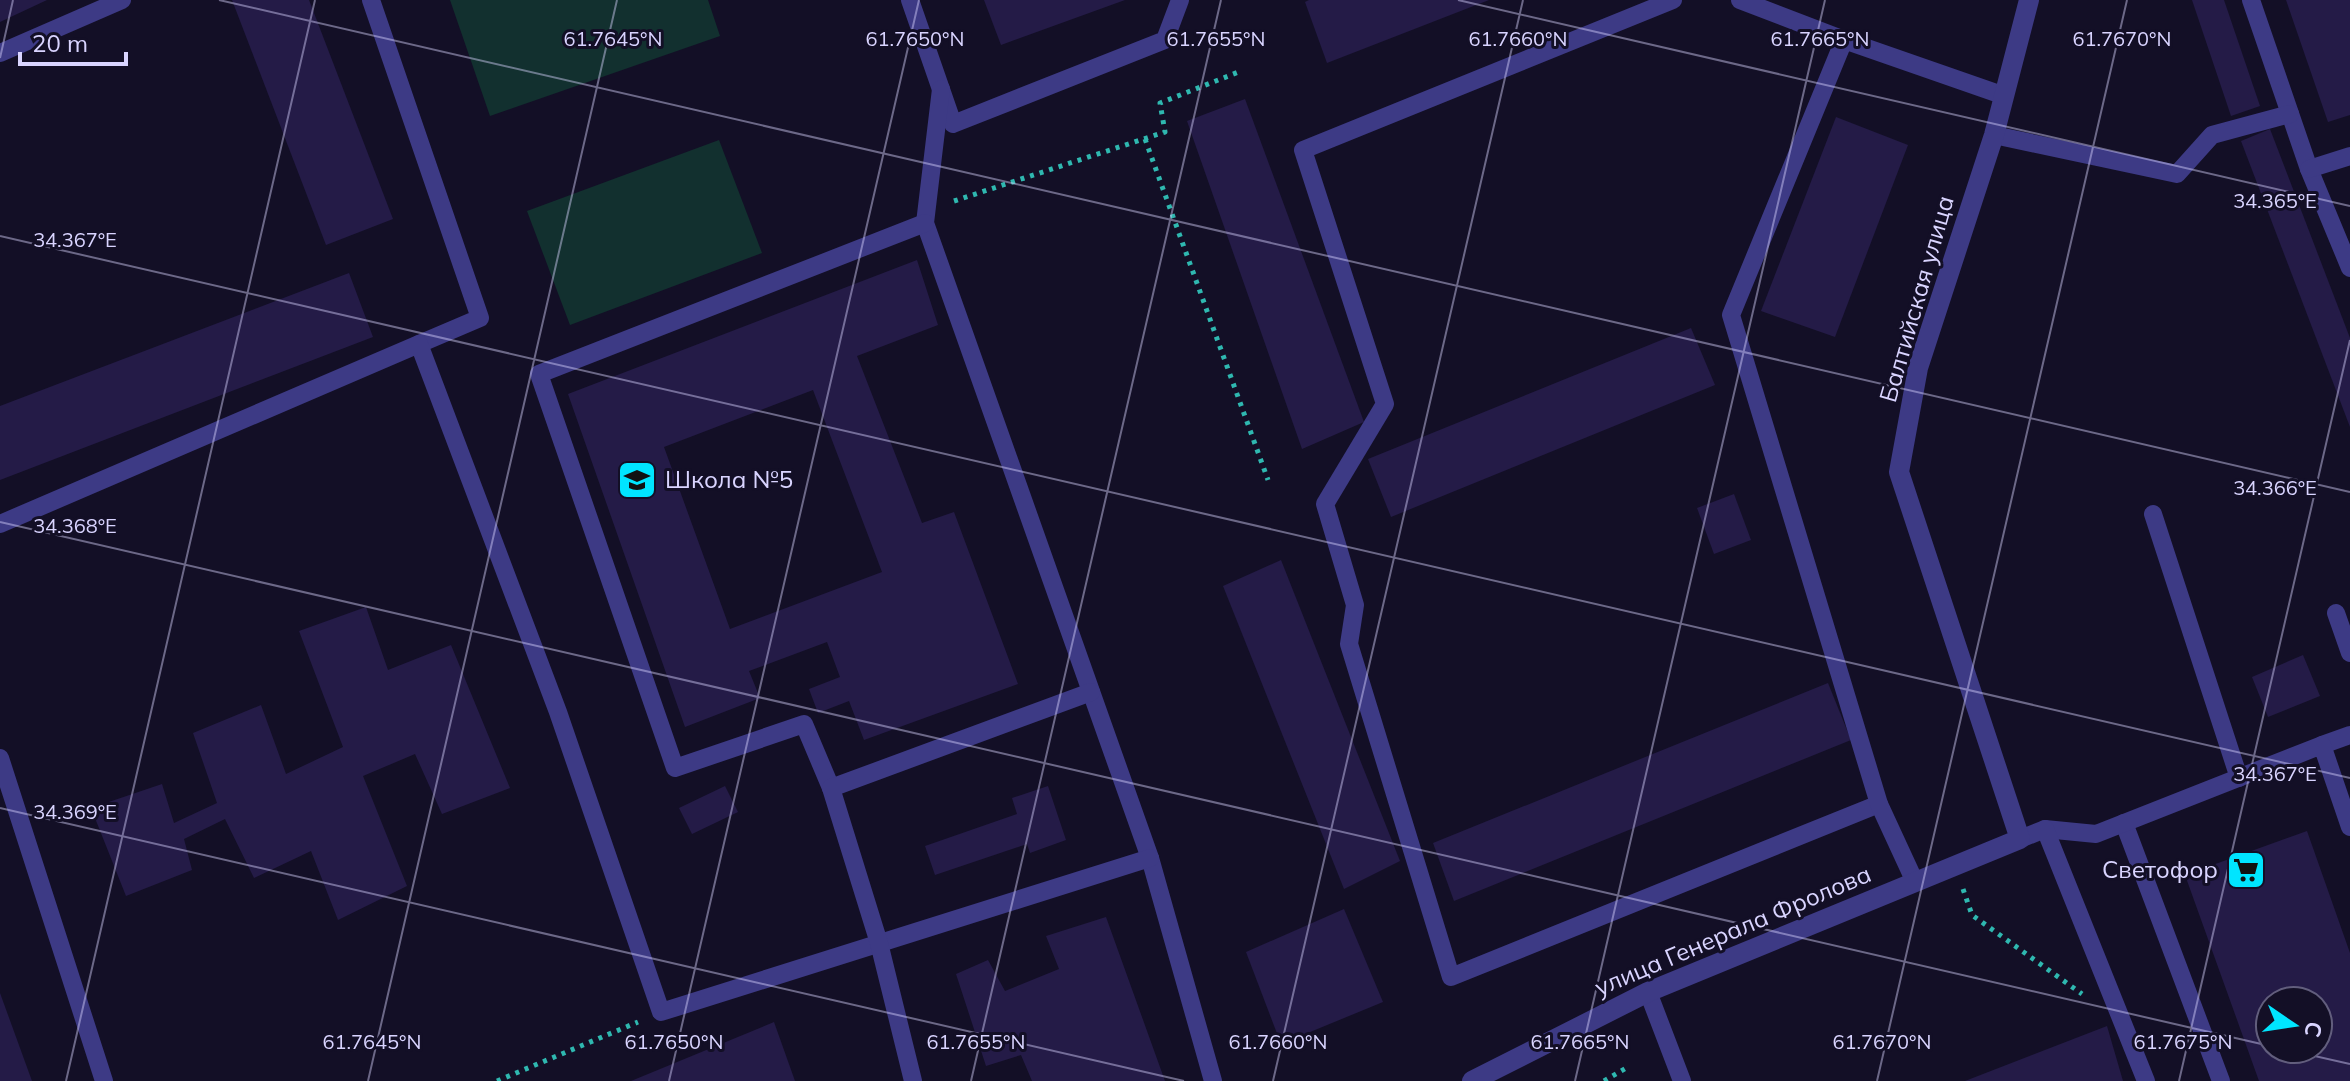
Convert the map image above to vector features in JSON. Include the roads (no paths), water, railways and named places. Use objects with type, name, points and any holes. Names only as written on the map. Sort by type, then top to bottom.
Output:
[{"type":"street","name":"Балтийская улица","points":[[2020,839],[1899,472],[1918,368],[1994,135],[2029,0]]},
{"type":"street","name":"улица Генерала Фролова","points":[[1472,1081],[1648,992],[2020,839]]},
{"type":"lane","points":[[0,53],[122,0]]},
{"type":"lane","points":[[0,524],[480,318],[371,0]]},
{"type":"lane","points":[[910,0],[953,124],[1165,40],[1180,0]]},
{"type":"lane","points":[[1673,0],[1303,150],[1385,404],[1325,504],[1355,605],[1349,644],[1451,977],[1879,804]]},
{"type":"lane","points":[[1740,0],[2002,95]]},
{"type":"lane","points":[[2251,0],[2309,169],[2350,268]]},
{"type":"lane","points":[[1844,40],[1731,315],[1879,804],[1915,882]]},
{"type":"lane","points":[[941,89],[926,216],[1150,858],[1213,1081]]},
{"type":"lane","points":[[1994,135],[2177,174],[2212,135],[2290,114]]},
{"type":"lane","points":[[2309,169],[2350,156]]},
{"type":"lane","points":[[913,1081],[879,943],[831,788],[804,724],[675,768],[539,374],[926,216]]},
{"type":"lane","points":[[419,344],[558,712],[661,1012],[1150,858]]},
{"type":"lane","points":[[2153,514],[2239,778]]},
{"type":"lane","points":[[2336,613],[2350,653]]},
{"type":"lane","points":[[831,788],[1091,692]]},
{"type":"lane","points":[[2020,839],[2045,829],[2096,834],[2350,735]]},
{"type":"lane","points":[[2322,745],[2350,827]]},
{"type":"lane","points":[[0,758],[104,1081]]},
{"type":"lane","points":[[2124,823],[2221,1081]]},
{"type":"lane","points":[[2045,829],[2146,1081]]},
{"type":"lane","points":[[1648,992],[1682,1081]]},
{"type":"place","name":"Школа №5","points":[[637,480]]},
{"type":"place","name":"Светофор","points":[[2246,870]]}]
